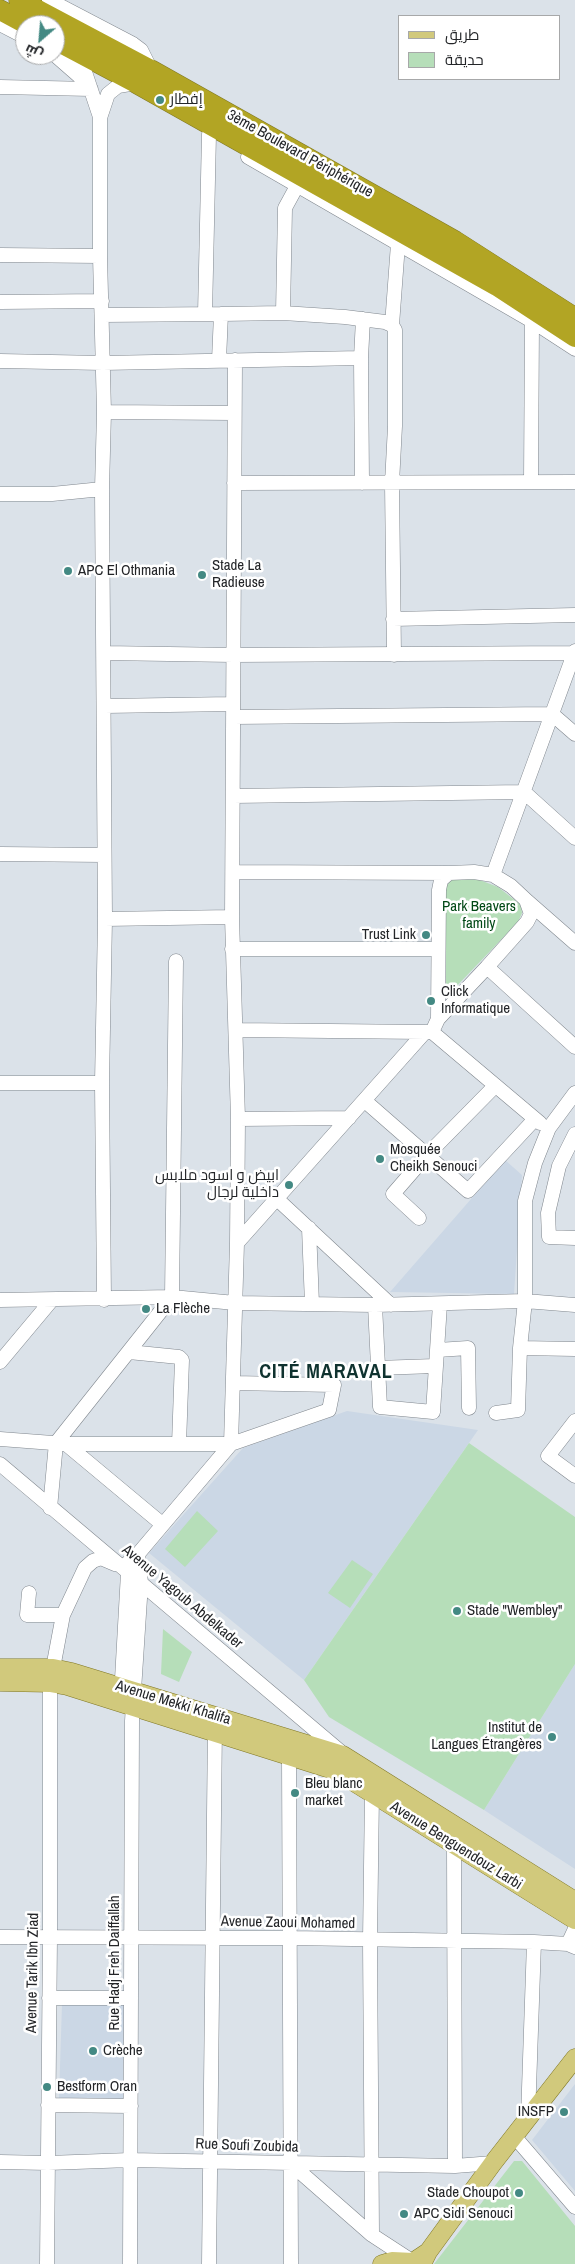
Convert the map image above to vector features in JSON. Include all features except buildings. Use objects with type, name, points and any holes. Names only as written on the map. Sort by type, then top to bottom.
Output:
[{"type":"highway","name":"3ème Boulevard Périphérique","points":[[19,0],[144,77],[455,241],[575,318]]},
{"type":"highway","points":[[0,10],[15,18]]},
{"type":"highway","name":"3ème Boulevard Périphérique","points":[[65,49],[144,77],[174,105],[497,286],[575,337]]},
{"type":"main road","name":"Avenue Mekki Khalifa","points":[[0,1668],[52,1676],[67,1686],[343,1754],[575,1901]]},
{"type":"main road","name":"Avenue Mekki Khalifa","points":[[0,1682],[52,1676]]},
{"type":"main road","name":"Avenue Mekki Khalifa","points":[[215,1724],[289,1756],[336,1771]]},
{"type":"main road","name":"Avenue Benguendouz Larbi","points":[[336,1771],[575,1920]]},
{"type":"main road","points":[[404,2260],[493,2163],[575,2058]]},
{"type":"street","points":[[49,0],[141,50],[144,77],[118,86],[108,94],[100,118]]},
{"type":"street","points":[[0,24],[15,32]]},
{"type":"street","points":[[65,53],[85,72],[100,118],[105,706],[105,919],[102,1083],[104,1300]]},
{"type":"street","points":[[0,87],[91,89]]},
{"type":"street","points":[[174,105],[209,134],[532,321],[575,349]]},
{"type":"street","points":[[205,314],[209,134]]},
{"type":"street","points":[[284,313],[285,208],[297,186]]},
{"type":"street","points":[[392,326],[398,244]]},
{"type":"street","points":[[0,255],[100,256]]},
{"type":"street","points":[[0,302],[205,314],[284,313],[363,319],[385,322],[392,326],[395,330],[396,338],[392,482],[394,655]]},
{"type":"street","points":[[219,360],[221,314]]},
{"type":"street","points":[[362,483],[361,358],[363,319]]},
{"type":"street","points":[[531,482],[532,321]]},
{"type":"street","points":[[0,361],[103,362],[361,358]]},
{"type":"street","points":[[128,1702],[126,1570],[162,1524],[231,1444],[237,1243],[238,1119],[232,949],[235,360]]},
{"type":"street","points":[[104,412],[234,413]]},
{"type":"street","points":[[234,483],[575,482]]},
{"type":"street","points":[[0,494],[52,494],[102,489]]},
{"type":"street","points":[[393,619],[575,615]]},
{"type":"street","points":[[104,652],[233,655],[575,652],[572,673],[552,714],[494,874]]},
{"type":"street","points":[[105,706],[232,710],[552,714],[575,734]]},
{"type":"street","points":[[233,796],[524,792],[575,838]]},
{"type":"street","points":[[0,854],[104,854]]},
{"type":"street","points":[[233,872],[474,872],[494,874],[511,886],[575,943]]},
{"type":"street","points":[[438,1019],[439,890],[441,880],[449,873]]},
{"type":"street","points":[[237,1243],[527,922],[531,914],[526,900]]},
{"type":"street","points":[[105,919],[232,917]]},
{"type":"street","points":[[232,949],[438,949]]},
{"type":"street","points":[[50,1508],[61,1444],[172,1297],[176,961]]},
{"type":"street","points":[[487,967],[575,1047]]},
{"type":"street","points":[[236,1030],[428,1032],[534,1120],[549,1128]]},
{"type":"street","points":[[0,1083],[102,1083]]},
{"type":"street","points":[[419,1218],[393,1194],[426,1156],[494,1087]]},
{"type":"street","points":[[496,1413],[518,1410],[520,1348],[525,1301],[525,1201],[535,1163],[549,1128],[574,1095]]},
{"type":"street","points":[[365,1101],[426,1156],[468,1190],[534,1120]]},
{"type":"street","points":[[238,1119],[349,1118]]},
{"type":"street","points":[[575,1134],[559,1166],[548,1213],[549,1237],[575,1238]]},
{"type":"street","points":[[276,1198],[391,1305]]},
{"type":"street","points":[[309,1228],[312,1304]]},
{"type":"street","points":[[0,1300],[51,1301],[172,1297],[235,1303],[391,1305],[525,1301],[575,1305]]},
{"type":"street","points":[[0,1362],[51,1301]]},
{"type":"street","points":[[375,1305],[380,1407],[433,1412],[434,1366],[438,1350],[440,1304]]},
{"type":"street","points":[[438,1350],[468,1348],[469,1408]]},
{"type":"street","points":[[520,1348],[575,1349]]},
{"type":"street","points":[[129,1352],[178,1357],[182,1360],[179,1444]]},
{"type":"street","points":[[377,1368],[434,1366]]},
{"type":"street","points":[[0,1439],[61,1444],[231,1444],[329,1410],[334,1385],[233,1384]]},
{"type":"street","points":[[575,1421],[548,1456],[575,1476]]},
{"type":"street","points":[[61,1444],[162,1524]]},
{"type":"street","name":"Avenue Yagoub Abdelkader","points":[[0,1464],[343,1754]]},
{"type":"street","points":[[128,1702],[141,1582],[138,1554]]},
{"type":"street","name":"Avenue Tarik Ibn Ziad","points":[[47,2264],[52,1676],[63,1615],[85,1568],[93,1561],[101,1558],[126,1570]]},
{"type":"street","points":[[28,1593],[27,1615],[63,1615]]},
{"type":"street","name":"Rue Hadj Freh Daiffallah","points":[[128,1702],[132,1938],[130,2264]]},
{"type":"street","points":[[209,2264],[211,1938],[215,1724]]},
{"type":"street","points":[[289,1756],[291,2264]]},
{"type":"street","points":[[372,1794],[370,1940],[372,2235]]},
{"type":"street","points":[[454,1846],[455,2166]]},
{"type":"street","points":[[571,1945],[575,1929]]},
{"type":"street","name":"Avenue Zaoui Mohamed","points":[[0,1937],[455,1940],[571,1945]]},
{"type":"street","points":[[528,2118],[534,1942]]},
{"type":"street","points":[[49,1998],[131,1998]]},
{"type":"street","points":[[48,2105],[131,2106]]},
{"type":"street","points":[[514,2136],[575,2207]]},
{"type":"street","name":"Rue Soufi Zoubida","points":[[0,2162],[48,2163],[130,2160],[455,2166],[493,2163]]},
{"type":"street","points":[[291,2164],[372,2235],[404,2260]]},
{"type":"shaded area","points":[[505,1160],[522,1175],[514,1294],[390,1292]]},
{"type":"shaded area","points":[[347,1411],[478,1430],[304,1680],[149,1553],[243,1448]]},
{"type":"shaded area","name":"Institut de Langues Étrangères","points":[[575,1664],[575,1869],[484,1810]]},
{"type":"shaded area","name":"Crèche","points":[[62,2004],[125,2004],[125,2099],[59,2098]]},
{"type":"shaded area","name":"INSFP","points":[[575,2084],[575,2191],[532,2140]]},
{"type":"green space","name":"Park Beavers family","points":[[477,879],[498,887],[521,905],[522,913],[518,922],[449,992],[446,989],[445,888],[451,880]]},
{"type":"green space","points":[[469,1443],[575,1517],[575,1664],[484,1810],[329,1717],[304,1680]]},
{"type":"green space","points":[[197,1511],[218,1531],[185,1567],[165,1549]]},
{"type":"green space","points":[[352,1560],[373,1574],[350,1608],[328,1593]]},
{"type":"green space","points":[[163,1629],[192,1652],[179,1682],[161,1674]]},
{"type":"green space","name":"Stade Choupot","points":[[514,2161],[522,2161],[575,2226],[575,2264],[434,2264]]},
{"type":"place","name":"إفطار","points":[[160,100]]},
{"type":"place","name":"APC El Othmania","points":[[68,571]]},
{"type":"place","name":"Stade La Radieuse","points":[[202,575]]},
{"type":"place","name":"Trust Link","points":[[426,935]]},
{"type":"place","name":"Click Informatique","points":[[431,1001]]},
{"type":"place","name":"Mosquée Cheikh Senouci","points":[[380,1159]]},
{"type":"place","name":"ابيض و اسود ملابس داخلية لرجال","points":[[289,1185]]},
{"type":"place","name":"La Flèche","points":[[146,1309]]},
{"type":"place","name":"Stade \"Wembley\"","points":[[457,1611]]},
{"type":"place","name":"Institut de Langues Étrangères","points":[[552,1737]]},
{"type":"place","name":"Bleu blanc market","points":[[295,1793]]},
{"type":"place","name":"Crèche","points":[[93,2051]]},
{"type":"place","name":"Bestform Oran","points":[[47,2087]]},
{"type":"place","name":"INSFP","points":[[564,2112]]},
{"type":"place","name":"Stade Choupot","points":[[519,2193]]},
{"type":"place","name":"APC Sidi Senouci","points":[[404,2214]]},
{"type":"district","name":"CITÉ MARAVAL","points":[[326,1373]]}]
